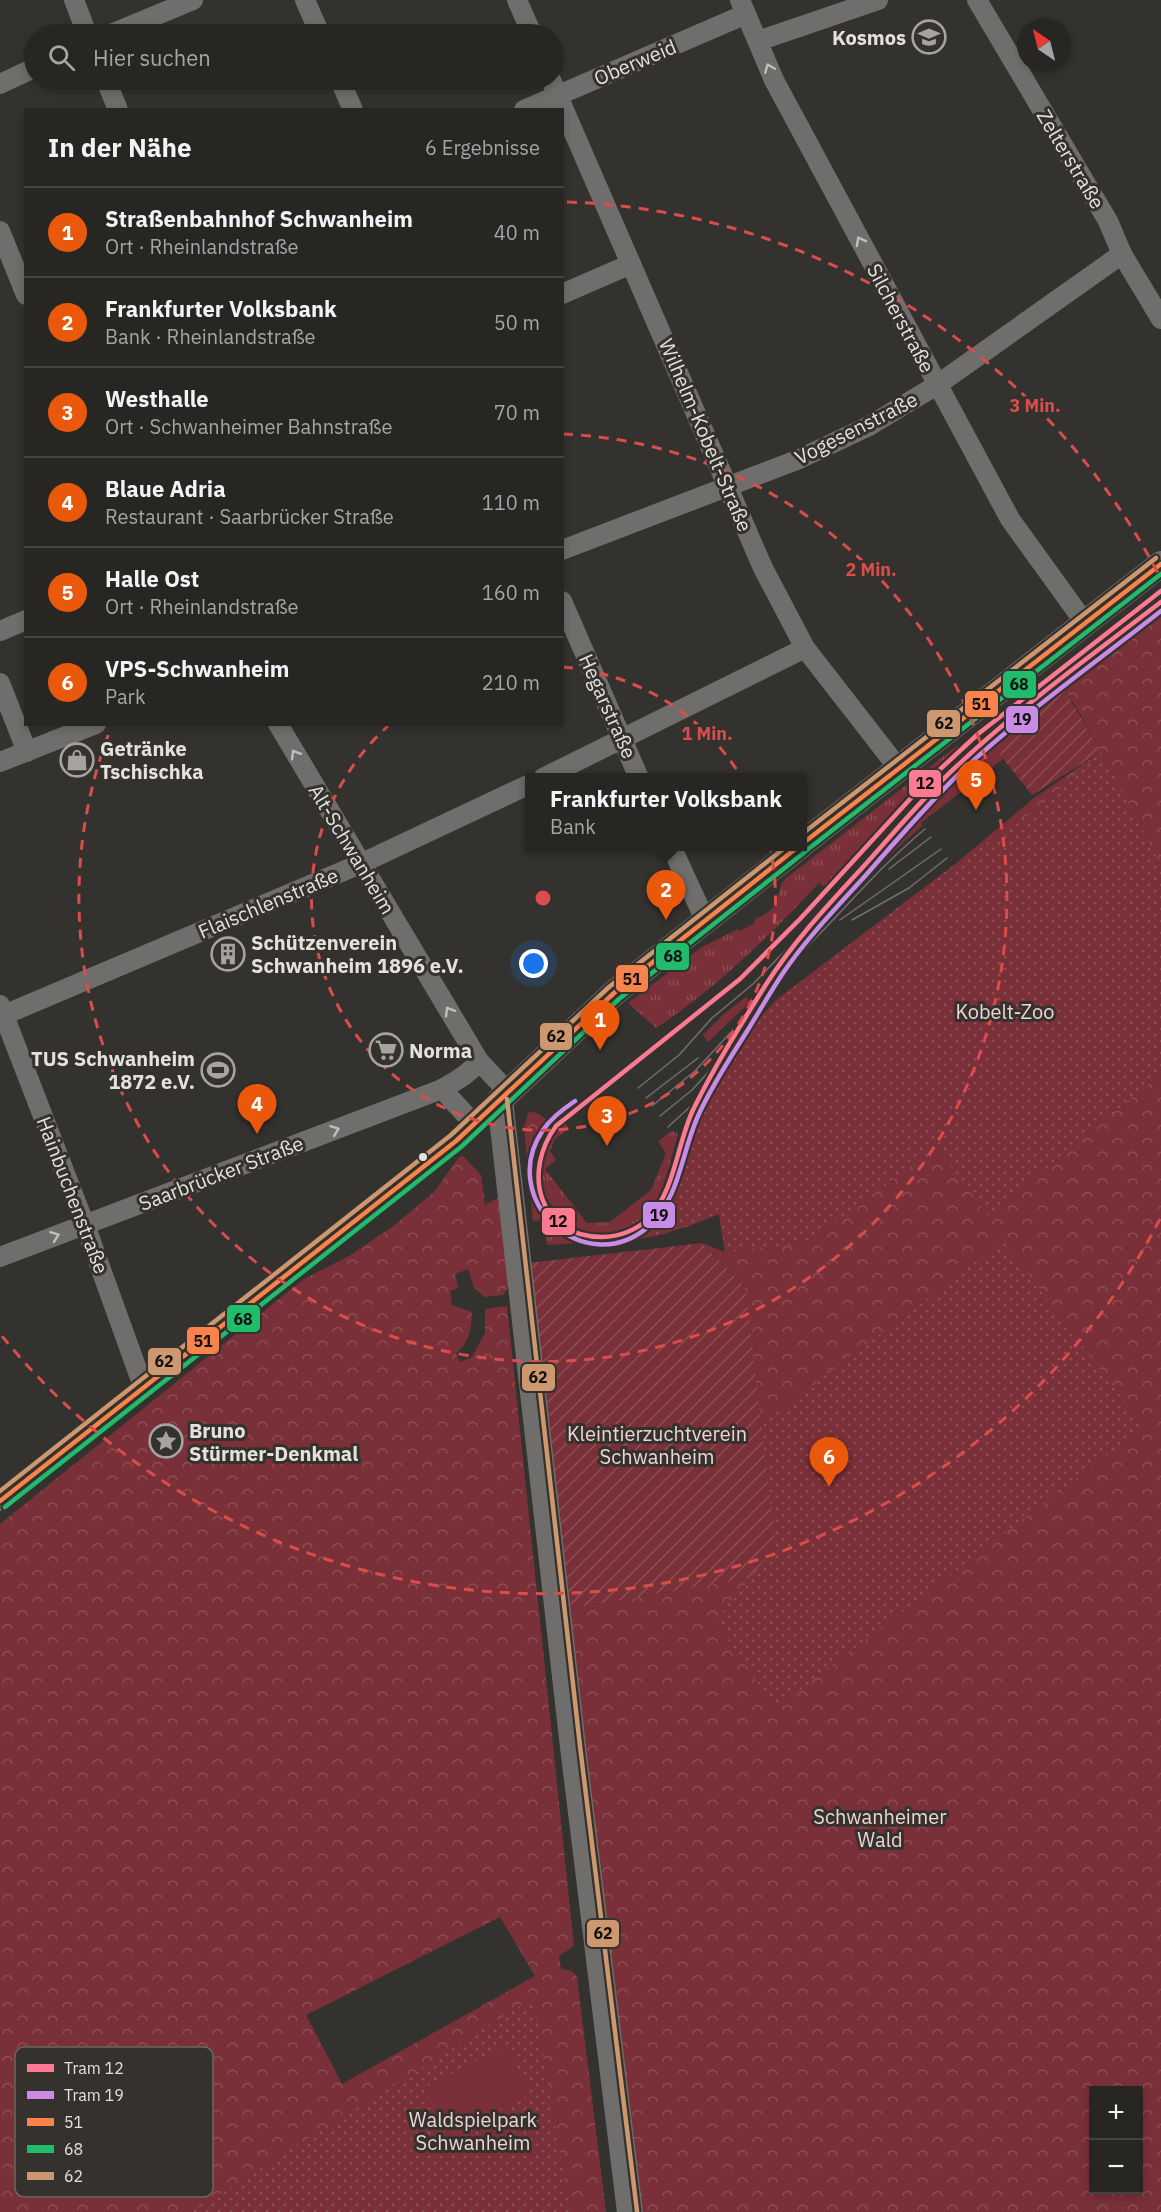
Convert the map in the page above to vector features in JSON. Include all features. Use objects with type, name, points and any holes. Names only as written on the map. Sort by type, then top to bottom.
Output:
[{"type":"street","points":[[74,0],[83,24]]},
{"type":"street","points":[[135,24],[193,0]]},
{"type":"street","points":[[305,0],[316,24]]},
{"type":"street","points":[[517,0],[528,24]]},
{"type":"street","points":[[758,41],[878,0]]},
{"type":"street","name":"Zelterstraße","points":[[977,0],[1108,221],[1122,254],[1161,319]]},
{"type":"street","name":"Silcherstraße","points":[[743,7],[774,80],[1010,519],[1085,623]]},
{"type":"street","name":"Oberweid","points":[[564,83],[743,7]]},
{"type":"street","points":[[0,84],[24,73]]},
{"type":"street","points":[[110,90],[117,108]]},
{"type":"street","points":[[344,90],[352,108]]},
{"type":"street","name":"Oberweid","points":[[527,108],[551,90]]},
{"type":"street","name":"Wilhelm-Kobelt-Straße","points":[[556,90],[763,568],[805,648],[899,769]]},
{"type":"street","points":[[0,231],[24,290]]},
{"type":"street","name":"Vogesenstraße","points":[[564,549],[729,487],[869,426],[937,385],[1122,254]]},
{"type":"street","points":[[564,293],[631,264]]},
{"type":"street","points":[[807,840],[1161,564]]},
{"type":"street","name":"Hegarstraße","points":[[564,606],[637,773]]},
{"type":"street","points":[[0,631],[24,621]]},
{"type":"street","points":[[552,773],[805,648]]},
{"type":"street","points":[[0,683],[27,752]]},
{"type":"street","points":[[0,762],[91,726]]},
{"type":"street","name":"Alt-Schwanheim","points":[[279,726],[479,1061],[504,1096]]},
{"type":"street","name":"Flaischlenstraße","points":[[2,1010],[360,864],[525,786]]},
{"type":"street","points":[[673,851],[706,922]]},
{"type":"street","points":[[0,1501],[475,1125],[535,1065],[586,1021],[614,993],[794,851]]},
{"type":"street","name":"Hainbuchenstraße","points":[[2,1010],[85,1226],[143,1386]]},
{"type":"street","name":"Saarbrücker Straße","points":[[0,1257],[442,1089],[467,1074],[479,1061]]},
{"type":"street","points":[[442,1089],[475,1125]]},
{"type":"street","points":[[504,1096],[567,1701],[630,2212]]},
{"type":"green space","name":"Schwanheimer Wald","points":[[1161,612],[1161,2212],[643,2212],[568,1609],[749,1578],[745,1287],[702,1243],[725,1252],[719,1214],[664,1234],[627,1241],[631,1235],[652,1221],[666,1202],[690,1128],[704,1100],[742,1038],[775,1001],[954,865],[1034,798],[1101,752],[1064,688]]},
{"type":"green space","points":[[1064,688],[1101,752],[1032,795],[992,745]]},
{"type":"green space","points":[[958,745],[959,747],[918,783],[825,888],[819,883],[762,942],[700,996],[656,1028],[628,1003],[702,947],[755,923],[754,920],[774,907],[785,879]]},
{"type":"green space","points":[[992,745],[1003,759],[921,823],[922,826],[828,918],[825,915],[934,796],[960,770]]},
{"type":"green space","name":"Kobelt-Zoo","points":[[1101,752],[1161,865],[1161,1074],[988,1216],[937,1148],[806,1243],[725,1252],[719,1214],[687,1227],[634,1240],[631,1235],[652,1221],[666,1202],[690,1128],[704,1100],[742,1038],[775,1001],[954,865],[1042,805]]},
{"type":"green space","points":[[746,997],[750,1002],[708,1042],[703,1035],[724,1014]]},
{"type":"green space","points":[[529,1111],[539,1114],[551,1124],[539,1142],[533,1163],[533,1178],[529,1181],[524,1127]]},
{"type":"green space","points":[[565,1123],[569,1128],[555,1139],[550,1151],[556,1160],[545,1169],[587,1223],[610,1222],[651,1190],[666,1153],[658,1141],[672,1131],[678,1134],[665,1181],[657,1199],[631,1227],[607,1234],[584,1230],[563,1218],[548,1199],[541,1175],[546,1149]]},
{"type":"green space","points":[[463,1156],[481,1175],[485,1205],[501,1196],[510,1282],[504,1295],[484,1297],[474,1287],[468,1269],[455,1274],[458,1288],[450,1291],[452,1305],[472,1312],[469,1335],[456,1353],[460,1362],[472,1357],[485,1333],[485,1309],[507,1306],[574,1946],[559,1956],[561,1969],[572,1971],[577,1977],[606,2212],[0,2212],[0,1524],[304,1279],[349,1256],[392,1227],[434,1192],[459,1157]],"holes":[[[500,1917],[535,1976],[342,2084],[306,2015]]]},
{"type":"green space","points":[[533,1178],[542,1204],[557,1224],[578,1236],[605,1241],[547,1245],[545,1220],[533,1221],[529,1181]]},
{"type":"green space","points":[[1003,1241],[1144,1427],[775,1709],[715,1620],[776,1548],[760,1425]]},
{"type":"green space","name":"Kleintierzuchtverein Schwanheim","points":[[702,1243],[745,1287],[776,1547],[749,1578],[568,1609],[528,1263]]},
{"type":"green space","name":"Waldspielpark Schwanheim","points":[[533,1998],[570,2212],[191,2212]]},
{"type":"green space","points":[[506,2046],[531,2094],[449,2136],[424,2088]]},
{"type":"tram line","name":"12","points":[[1161,591],[978,734],[922,786],[800,919],[740,979],[556,1126],[546,1144],[540,1163],[539,1181],[542,1199],[550,1214],[563,1226],[580,1234],[602,1237],[627,1232],[649,1218],[665,1194],[693,1110],[710,1078],[765,986],[799,939],[944,778],[1031,702],[1161,602]]},
{"type":"tram line","name":"19","points":[[575,1101],[543,1130],[531,1156],[531,1182],[539,1205],[554,1225],[574,1238],[598,1244],[623,1241],[648,1227],[667,1203],[679,1175],[692,1130],[709,1093],[792,960],[812,935],[964,769],[1036,708],[1161,611]]},
{"type":"tram line","points":[[765,986],[925,829]]},
{"type":"tram line","points":[[889,869],[931,837]]},
{"type":"tram line","points":[[840,920],[941,849]]},
{"type":"tram line","points":[[852,920],[909,888],[947,858]]},
{"type":"tram line","points":[[638,1088],[679,1055],[712,1018],[753,984],[803,932]]},
{"type":"tram line","points":[[652,1106],[695,1071],[755,1006]]},
{"type":"tram line","points":[[660,1116],[692,1090],[725,1054]]},
{"type":"tram line","points":[[646,1098],[698,1058]]},
{"type":"tram line","points":[[668,1127],[692,1105]]},
{"type":"transit line","name":"62","points":[[807,830],[1156,558]]},
{"type":"transit line","name":"51","points":[[807,840],[1161,564]]},
{"type":"transit line","name":"68","points":[[807,850],[1161,574]]},
{"type":"transit line","name":"62","points":[[0,1491],[451,1135],[609,987],[781,851]]},
{"type":"transit line","name":"51","points":[[0,1501],[456,1141],[614,993],[793,851]]},
{"type":"transit line","name":"68","points":[[5,1507],[461,1147],[619,999],[805,852]]},
{"type":"transit line","name":"62","points":[[507,1099],[580,1746],[637,2211]]},
{"type":"place","name":"Kosmos","points":[[929,37]]},
{"type":"place","name":"Getränke Tschischka","points":[[77,760]]},
{"type":"place","name":"Halle Ost","points":[[976,810]]},
{"type":"place","name":"Frankfurter Volksbank","points":[[666,920]]},
{"type":"place","name":"Schützenverein Schwanheim 1896 e.V.","points":[[228,954]]},
{"type":"place","name":"Norma","points":[[386,1050]]},
{"type":"place","name":"Straßenbahnhof Schwanheim","points":[[600,1050]]},
{"type":"place","name":"TUS Schwanheim 1872 e.V.","points":[[218,1070]]},
{"type":"place","name":"Blaue Adria","points":[[257,1134]]},
{"type":"place","name":"Westhalle","points":[[607,1146]]},
{"type":"place","name":"Bruno Stürmer-Denkmal","points":[[166,1441]]},
{"type":"place","name":"VPS-Schwanheim","points":[[829,1487]]}]
